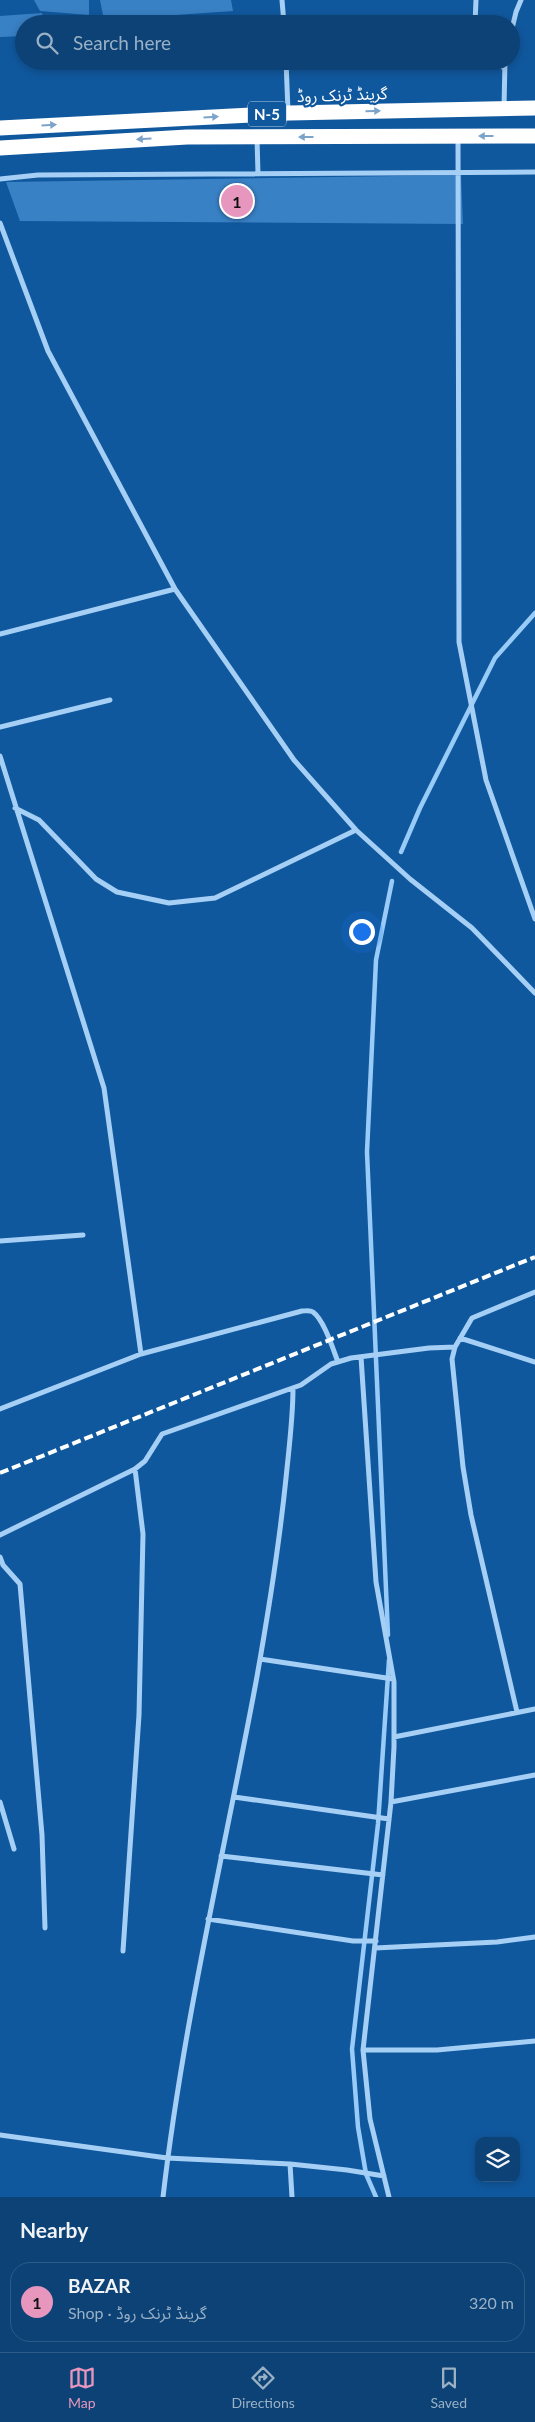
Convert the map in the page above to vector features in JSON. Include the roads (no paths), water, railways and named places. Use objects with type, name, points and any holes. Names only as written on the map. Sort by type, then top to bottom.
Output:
[{"type":"highway","name":"گرینڈ ٹرنک روڈ","points":[[0,128],[289,113],[535,108]]},
{"type":"highway","name":"N-5","points":[[0,148],[187,137],[535,136]]},
{"type":"street","points":[[282,0],[283,15]]},
{"type":"street","points":[[475,15],[476,0]]},
{"type":"street","points":[[515,15],[521,0]]},
{"type":"street","points":[[287,70],[289,113]]},
{"type":"street","points":[[504,70],[504,108]]},
{"type":"street","points":[[458,136],[459,642],[486,780],[535,918]]},
{"type":"street","points":[[257,137],[258,174]]},
{"type":"street","points":[[0,179],[38,176],[535,172]]},
{"type":"street","points":[[0,223],[48,351],[175,588],[294,760],[356,830],[410,879],[472,928],[535,993]]},
{"type":"street","points":[[0,634],[175,588]]},
{"type":"street","points":[[0,727],[110,700]]},
{"type":"street","points":[[0,756],[104,1088],[141,1354]]},
{"type":"street","points":[[15,808],[39,820],[96,879],[117,892],[169,903],[215,898],[356,830]]},
{"type":"street","points":[[0,1241],[83,1234]]},
{"type":"street","points":[[517,1712],[471,1515],[463,1468],[452,1359],[455,1347],[472,1318],[535,1292]]},
{"type":"street","points":[[0,1409],[141,1354],[302,1311],[311,1311],[323,1326],[338,1362]]},
{"type":"street","points":[[460,1338],[535,1362]]},
{"type":"street","points":[[0,1535],[135,1469],[145,1461],[162,1434],[293,1388],[338,1362],[429,1348],[455,1347]]},
{"type":"street","points":[[361,1357],[376,1582],[393,1679],[394,1738],[390,1819],[363,2050],[370,2119],[389,2197]]},
{"type":"street","points":[[162,2197],[208,1919],[234,1797],[271,1598],[283,1506],[293,1410],[293,1388]]},
{"type":"street","points":[[123,1951],[139,1716],[143,1553],[142,1526],[135,1469]]},
{"type":"street","points":[[0,1557],[1,1567],[20,1584],[42,1835],[45,1928]]},
{"type":"street","points":[[260,1659],[393,1679]]},
{"type":"street","points":[[394,1738],[535,1709]]},
{"type":"street","points":[[391,1802],[535,1775]]},
{"type":"street","points":[[234,1797],[390,1819]]},
{"type":"street","points":[[0,1802],[14,1849]]},
{"type":"street","points":[[222,1856],[383,1875]]},
{"type":"street","points":[[208,1919],[353,1941],[376,1941]]},
{"type":"street","points":[[375,1948],[497,1942],[535,1937]]},
{"type":"street","points":[[363,2050],[437,2050],[535,2041]]},
{"type":"street","points":[[0,2136],[167,2158],[290,2164],[384,2176]]},
{"type":"street","points":[[290,2164],[292,2197]]},
{"type":"waterway","points":[[401,852],[420,808],[495,658],[535,613]]},
{"type":"waterway","points":[[388,1635],[367,1152],[376,960],[392,881]]},
{"type":"waterway","points":[[376,2197],[366,2174],[358,2127],[352,2049],[378,1824],[389,1660]]},
{"type":"railway","points":[[0,1473],[535,1257]]},
{"type":"place","name":"BAZAR","points":[[237,201]]}]
